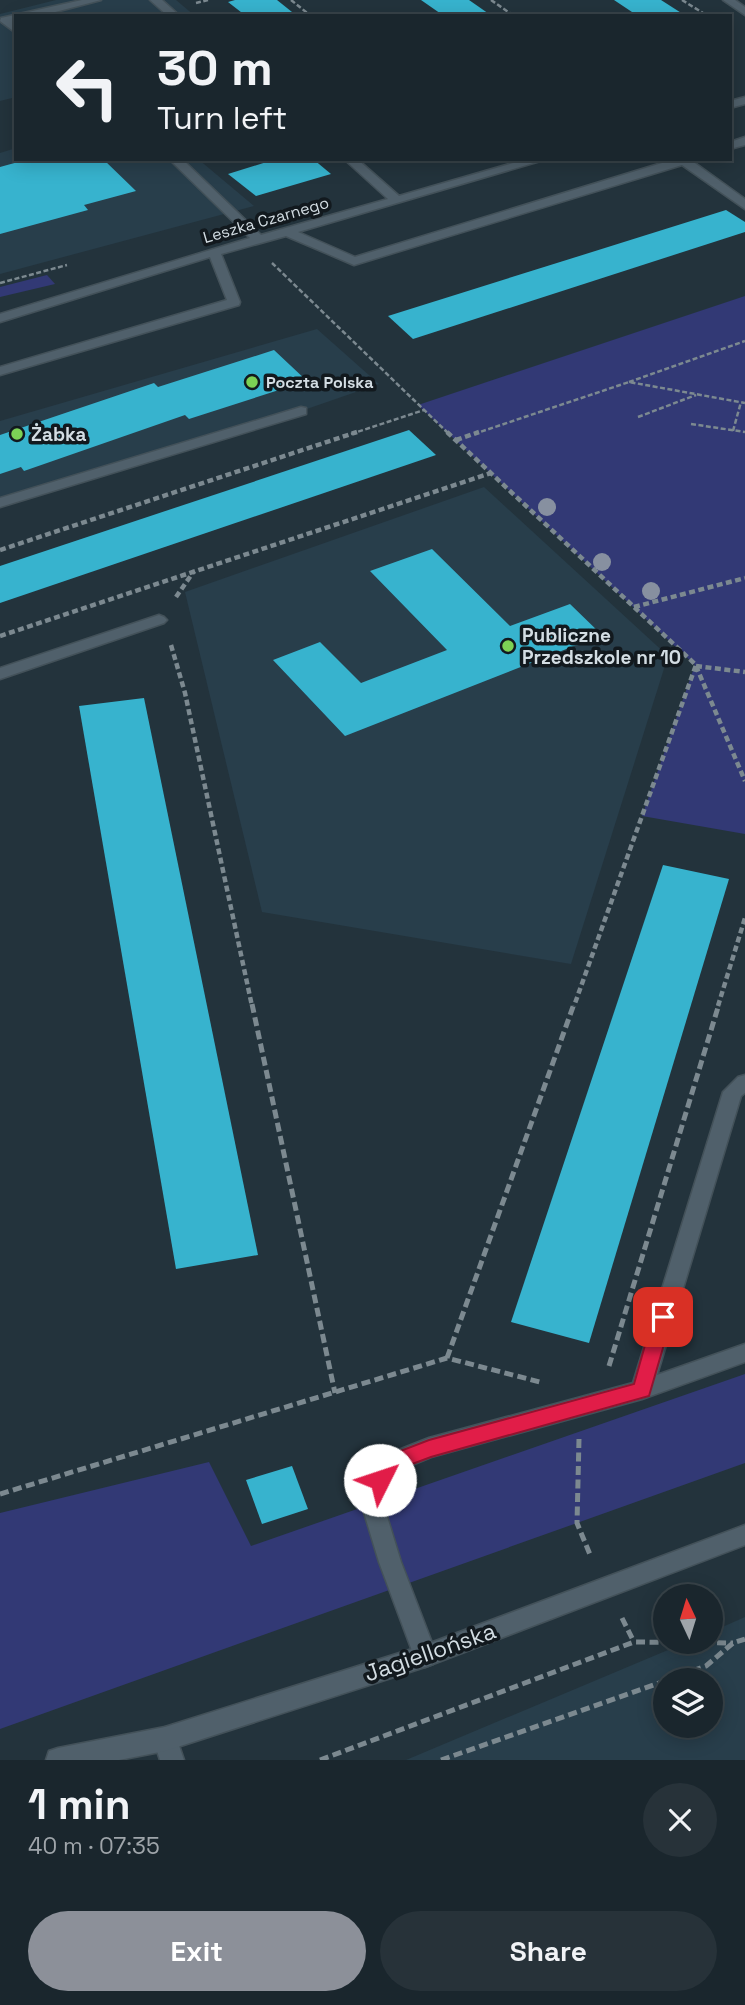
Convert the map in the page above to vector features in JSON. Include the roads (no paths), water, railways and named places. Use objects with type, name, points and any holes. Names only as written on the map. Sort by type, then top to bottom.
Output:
[{"type":"street","points":[[34,14],[96,0]]},
{"type":"street","points":[[155,0],[172,14]]},
{"type":"street","points":[[728,0],[745,12]]},
{"type":"street","points":[[14,18],[5,20],[14,28]]},
{"type":"street","points":[[177,161],[259,240]]},
{"type":"street","points":[[352,161],[398,201]]},
{"type":"street","name":"Leszka Czarnego","points":[[0,318],[214,252],[398,201],[528,161]]},
{"type":"street","points":[[288,232],[354,261],[681,161]]},
{"type":"street","points":[[685,161],[745,205]]},
{"type":"street","points":[[0,371],[234,302],[214,252]]},
{"type":"street","points":[[0,503],[301,411]]},
{"type":"street","points":[[0,674],[159,620]]},
{"type":"street","points":[[642,1390],[733,1092],[745,1082]]},
{"type":"street","points":[[425,1656],[390,1562],[370,1496],[389,1464],[429,1448],[642,1390],[745,1353]]},
{"type":"street","name":"Jagiellońska","points":[[58,1760],[168,1749],[425,1656],[745,1535]]},
{"type":"place","name":"Poczta Polska","points":[[252,382]]},
{"type":"place","name":"Żabka","points":[[17,434]]},
{"type":"place","name":"Publiczne Przedszkole nr 10","points":[[508,646]]}]
